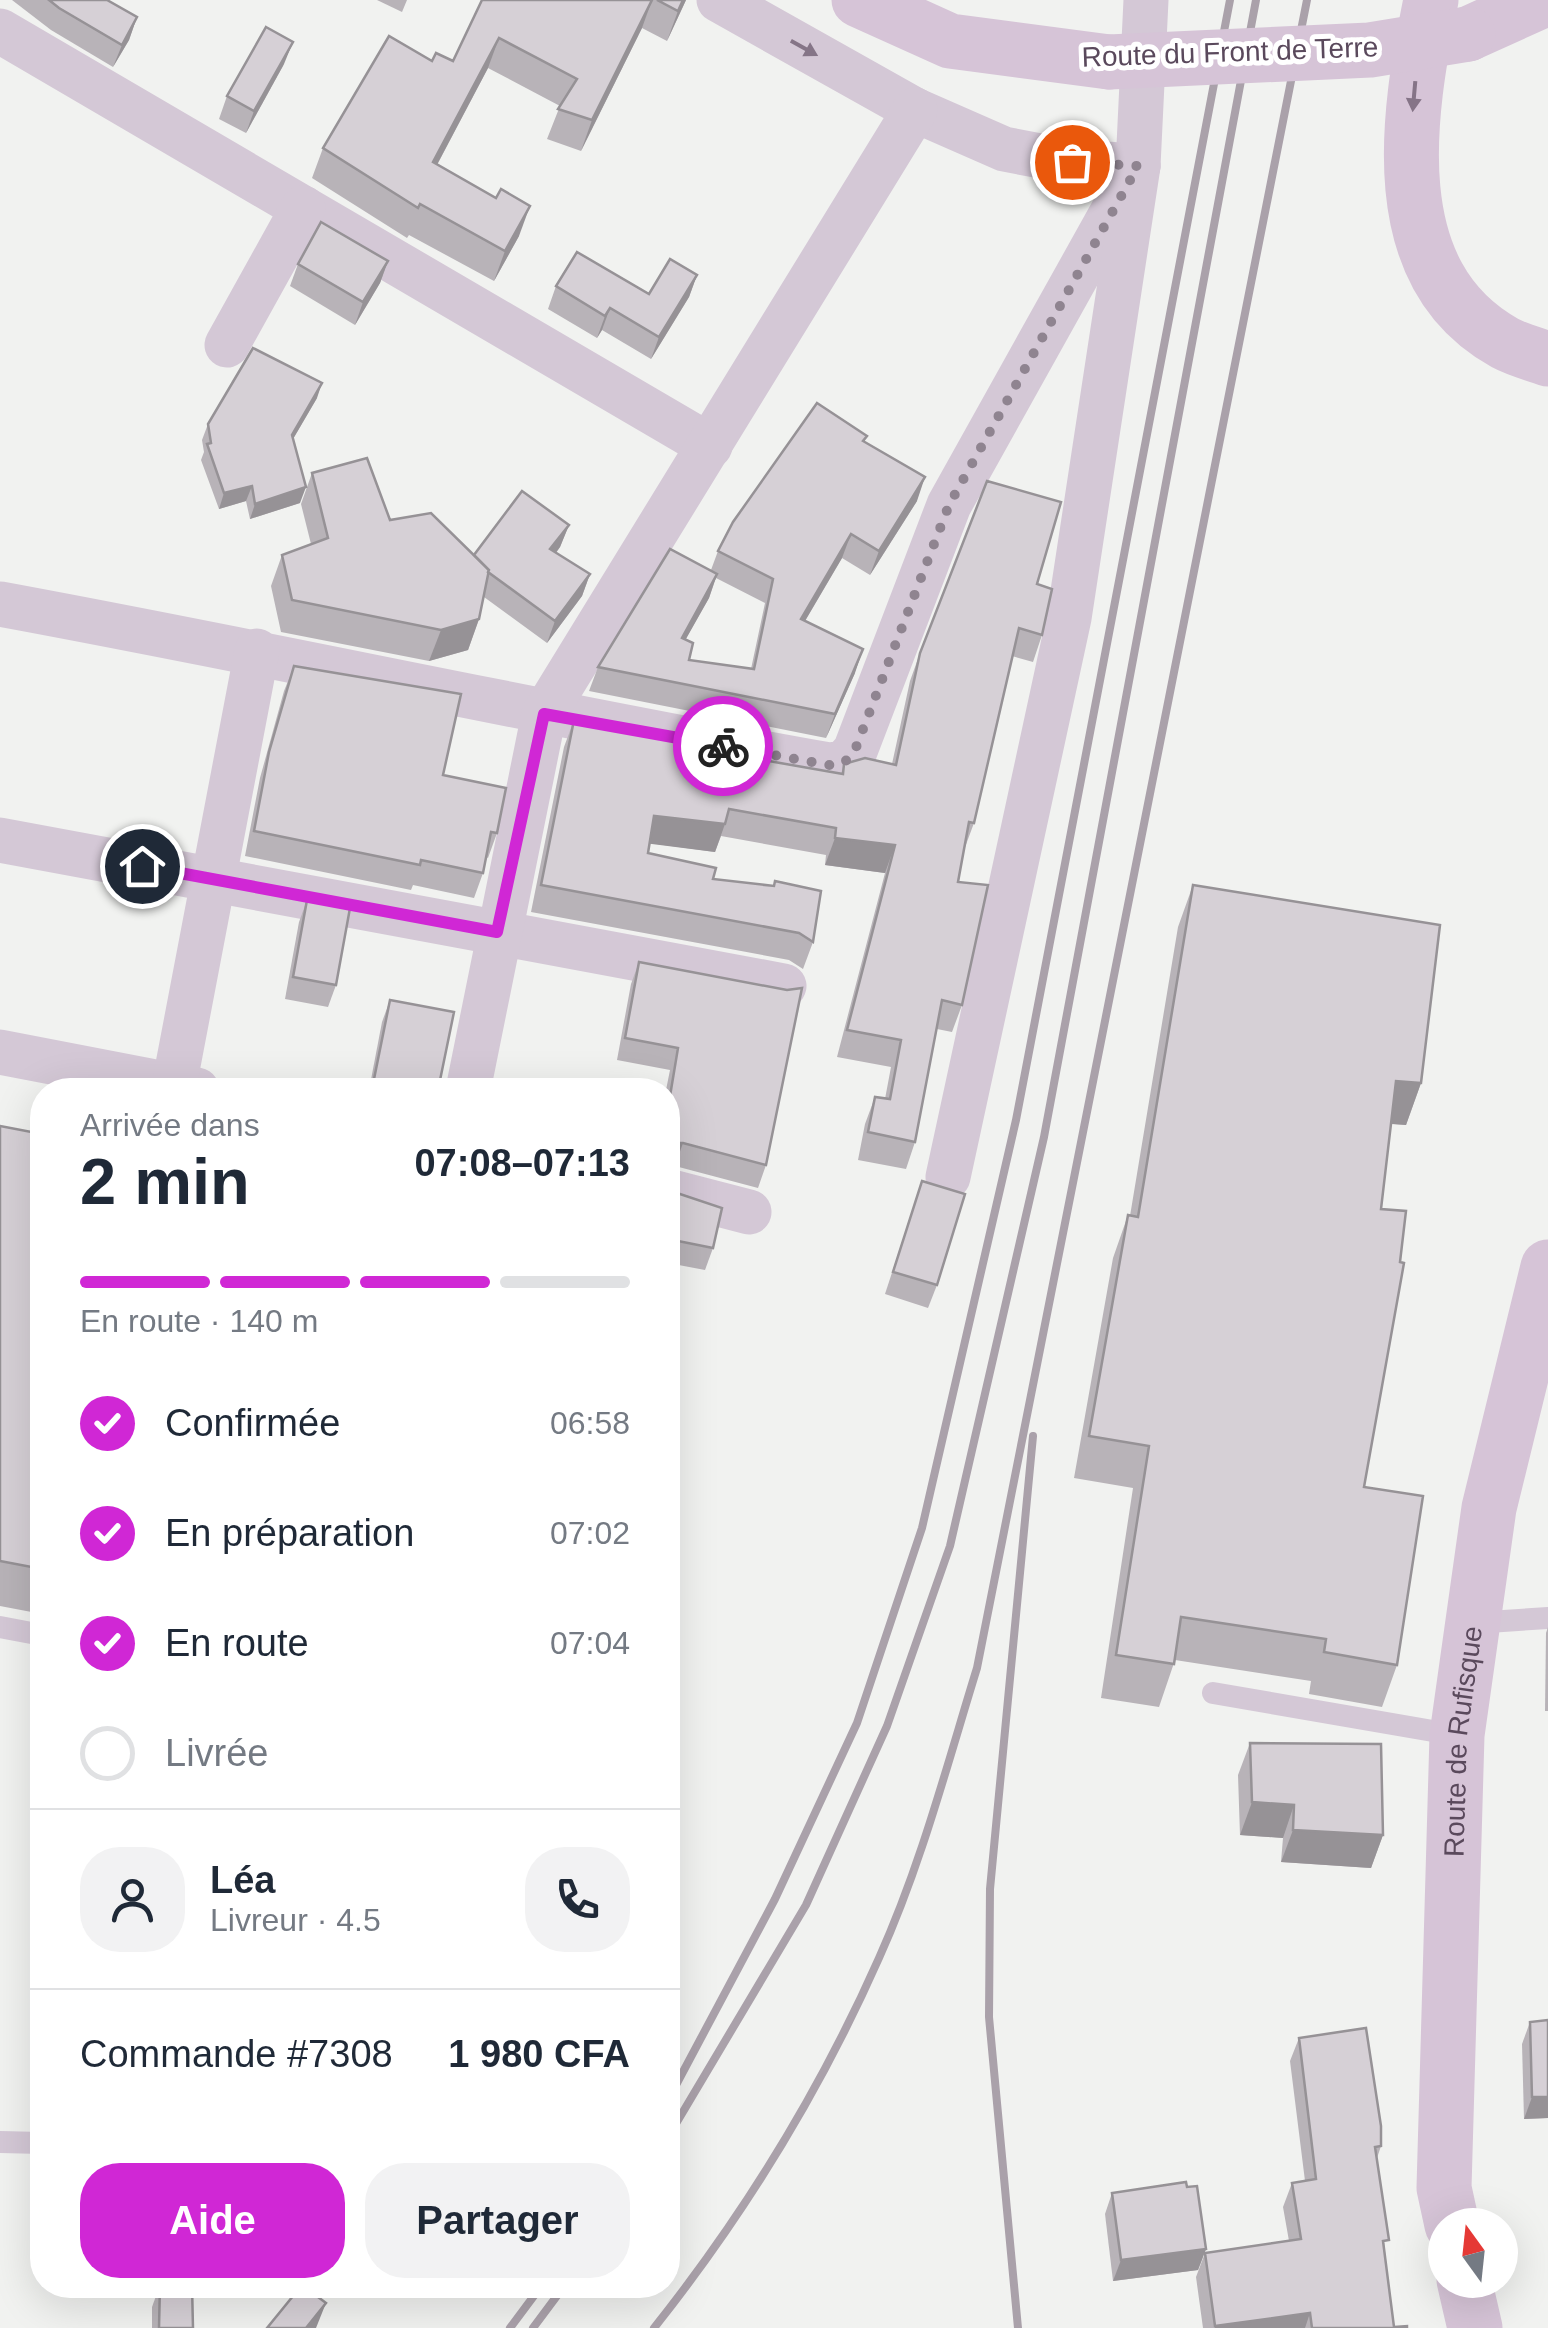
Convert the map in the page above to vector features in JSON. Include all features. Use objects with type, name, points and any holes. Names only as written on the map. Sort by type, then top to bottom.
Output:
[{"type":"main road","name":"Route du Front de Terre","points":[[859,0],[950,41],[1109,62],[1370,50],[1449,17],[1543,0]]},
{"type":"main road","points":[[1449,17],[1412,110],[1410,170],[1421,240],[1452,297],[1504,342],[1548,360]]},
{"type":"main road","name":"Route de Rufisque","points":[[1448,2208],[1444,2188],[1457,1735],[1489,1508],[1548,1266]]},
{"type":"main road","points":[[1468,2298],[1475,2328]]},
{"type":"street","points":[[719,0],[914,110],[1004,149],[1072,162],[1138,166]]},
{"type":"street","points":[[948,1177],[1069,618],[1138,166],[1146,0]]},
{"type":"street","points":[[0,30],[710,446]]},
{"type":"street","points":[[470,1078],[544,714],[914,110]]},
{"type":"street","points":[[0,604],[257,651],[544,714],[829,765],[844,763],[855,750],[949,505],[1138,166]]},
{"type":"street","points":[[227,346],[304,208]]},
{"type":"street","points":[[186,1078],[213,880],[257,651]]},
{"type":"street","points":[[0,840],[784,986]]},
{"type":"street","points":[[0,1052],[134,1078]]},
{"type":"street","points":[[680,1195],[749,1212]]},
{"type":"lane","points":[[1473,1623],[1548,1618]]},
{"type":"lane","points":[[0,1627],[30,1633]]},
{"type":"lane","points":[[1214,1693],[1457,1735]]},
{"type":"lane","points":[[0,2142],[30,2143]]},
{"type":"building","points":[[49,0],[107,0],[137,17],[122,45]]},
{"type":"building","points":[[482,0],[652,0],[592,120],[558,109],[577,79],[499,38],[433,162],[496,198],[501,189],[530,206],[505,251],[420,204],[418,208],[323,148],[389,36],[432,61],[436,53],[453,61]]},
{"type":"building","points":[[657,0],[683,0],[678,11]]},
{"type":"building","points":[[266,27],[293,42],[254,111],[227,96]]},
{"type":"building","points":[[321,222],[388,261],[363,302],[298,264]]},
{"type":"building","points":[[577,252],[649,294],[670,259],[697,275],[659,337],[610,308],[605,316],[556,286]]},
{"type":"building","points":[[253,348],[322,383],[292,435],[306,487],[255,504],[252,486],[224,493],[207,444],[211,443],[208,424]]},
{"type":"building","points":[[817,403],[867,436],[863,441],[925,477],[879,551],[851,534],[801,619],[863,649],[835,714],[598,667],[670,549],[717,574],[682,638],[693,643],[689,660],[754,669],[773,579],[718,551],[733,522]]},
{"type":"building","points":[[367,458],[390,520],[431,513],[489,570],[479,619],[441,630],[292,600],[282,555],[328,538],[312,473]]},
{"type":"building","points":[[987,481],[1061,502],[1037,584],[1052,589],[1042,635],[1019,628],[974,823],[969,822],[958,882],[988,885],[962,1005],[942,1000],[915,1142],[868,1132],[875,1097],[890,1099],[901,1040],[847,1030],[895,845],[835,838],[836,828],[729,809],[725,824],[654,816],[648,853],[716,868],[713,879],[774,886],[775,881],[821,891],[813,942],[799,933],[541,885],[574,720],[648,735],[650,729],[742,747],[740,756],[843,774],[844,764],[865,758],[896,765],[920,653]]},
{"type":"building","points":[[522,491],[569,525],[550,549],[590,574],[555,621],[488,572],[474,555]]},
{"type":"building","points":[[294,666],[461,694],[443,775],[506,788],[497,833],[491,832],[483,873],[421,860],[420,865],[254,831],[269,752]]},
{"type":"building","points":[[1193,885],[1440,925],[1421,1083],[1396,1081],[1381,1209],[1406,1211],[1400,1262],[1404,1263],[1364,1487],[1423,1496],[1397,1665],[1324,1652],[1326,1639],[1181,1617],[1174,1664],[1116,1655],[1149,1446],[1089,1436],[1128,1215],[1138,1217]]},
{"type":"building","points":[[307,900],[350,908],[336,985],[293,977]]},
{"type":"building","points":[[639,962],[787,990],[802,988],[766,1165],[680,1143],[680,1078],[673,1078],[678,1048],[625,1038]]},
{"type":"building","points":[[390,1000],[454,1012],[440,1078],[374,1078]]},
{"type":"building","points":[[0,1126],[30,1132],[30,1567],[0,1561]]},
{"type":"building","points":[[922,1181],[965,1194],[937,1285],[893,1272]]},
{"type":"building","points":[[680,1194],[722,1208],[713,1248],[680,1241]]},
{"type":"building","points":[[1250,1743],[1381,1744],[1383,1835],[1293,1830],[1294,1805],[1252,1802]]},
{"type":"building","points":[[1548,2020],[1548,2097],[1532,2097],[1530,2022]]},
{"type":"building","points":[[1366,2028],[1381,2126],[1381,2146],[1375,2147],[1389,2240],[1383,2241],[1394,2327],[1407,2328],[1312,2328],[1310,2313],[1215,2326],[1205,2253],[1301,2239],[1292,2183],[1316,2179],[1299,2038]]},
{"type":"building","points":[[1186,2182],[1187,2187],[1197,2186],[1206,2249],[1121,2260],[1112,2193]]},
{"type":"building","points":[[160,2298],[192,2298],[193,2328],[159,2328]]},
{"type":"building","points":[[291,2298],[319,2298],[326,2303],[306,2328],[267,2328]]},
{"type":"railway","points":[[680,2077],[775,1899],[857,1723],[922,1528],[1016,1120],[1230,0]]},
{"type":"railway","points":[[680,2117],[806,1905],[887,1726],[950,1546],[1044,1137],[1256,0]]},
{"type":"railway","points":[[680,2294],[778,2150],[856,2007],[908,1887],[977,1668],[1307,0]]},
{"type":"railway","points":[[1018,2328],[989,2017],[990,1889],[1033,1436]]},
{"type":"railway","points":[[510,2328],[532,2298]]},
{"type":"railway","points":[[533,2328],[555,2298]]},
{"type":"railway","points":[[654,2328],[677,2298]]},
{"type":"way so far","points":[[723,746],[829,765],[844,763],[855,750],[949,505],[1138,166],[1072,162]]},
{"type":"route","points":[[142,866],[497,932],[544,714],[723,746]]}]
